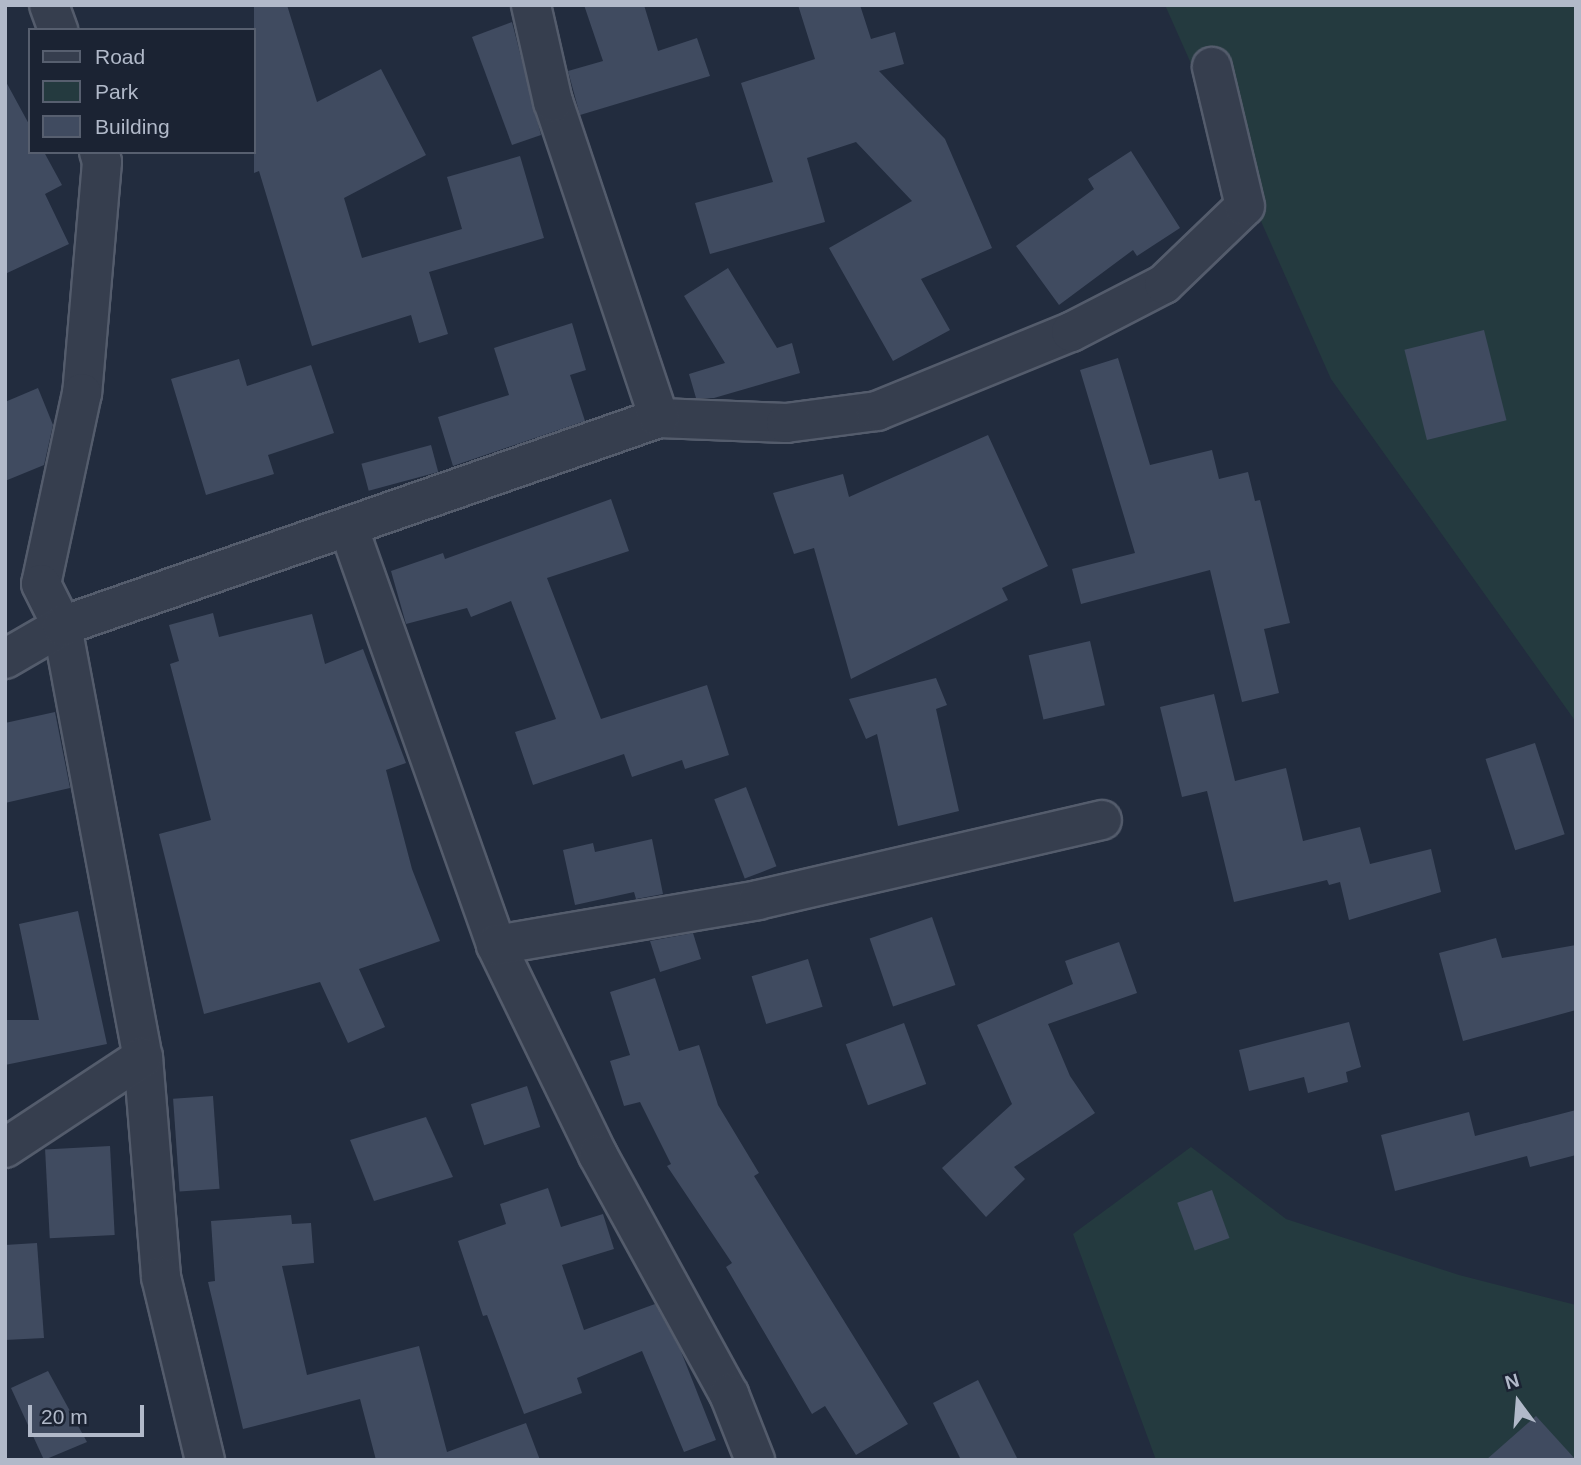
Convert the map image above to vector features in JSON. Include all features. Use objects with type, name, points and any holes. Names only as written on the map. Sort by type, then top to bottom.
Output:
[{"type":"street","points":[[48,5],[57,28]]},
{"type":"street","points":[[531,5],[554,102],[659,418]]},
{"type":"street","points":[[5,659],[62,626],[349,529],[659,418],[786,423],[877,411],[1071,332],[1164,284],[1245,206],[1212,67]]},
{"type":"street","points":[[100,154],[102,162],[82,393],[41,584],[62,626],[142,1057],[161,1277],[205,1460]]},
{"type":"street","points":[[349,529],[496,946],[598,1155],[729,1394],[755,1460]]},
{"type":"street","points":[[496,946],[758,900],[1102,820]]},
{"type":"street","points":[[5,1148],[142,1057]]},
{"type":"green space","points":[[1165,5],[1576,5],[1576,722],[1331,379]]},
{"type":"green space","points":[[1191,1147],[1286,1219],[1459,1275],[1576,1305],[1576,1460],[1156,1460],[1073,1234]]},
{"type":"building","points":[[254,5],[287,5],[317,102],[381,69],[426,155],[344,198],[362,258],[462,229],[447,177],[520,156],[544,238],[429,272],[448,334],[419,343],[411,315],[312,346],[259,171],[254,173]]},
{"type":"building","points":[[584,5],[644,5],[658,51],[697,38],[710,76],[580,115],[568,71],[603,61]]},
{"type":"building","points":[[798,5],[860,5],[871,39],[895,32],[904,64],[879,71],[945,139],[992,248],[921,279],[950,330],[893,361],[829,248],[912,201],[856,142],[807,158],[825,222],[710,254],[695,203],[773,182],[741,83],[815,59]]},
{"type":"building","points":[[512,22],[541,135],[512,145],[472,37]]},
{"type":"building","points":[[5,80],[28,122],[28,154],[45,154],[62,185],[45,194],[69,244],[5,274]]},
{"type":"building","points":[[1131,151],[1180,228],[1137,256],[1133,250],[1059,305],[1016,246],[1094,189],[1088,179]]},
{"type":"building","points":[[728,268],[777,348],[792,343],[800,373],[714,398],[696,398],[689,374],[725,363],[684,296]]},
{"type":"building","points":[[572,323],[586,370],[570,375],[585,421],[453,466],[438,417],[509,395],[494,348]]},
{"type":"building","points":[[1484,330],[1506,420],[1427,440],[1404,350]]},
{"type":"building","points":[[1118,358],[1150,465],[1212,450],[1219,479],[1248,472],[1255,501],[1260,500],[1290,623],[1264,629],[1279,693],[1242,702],[1210,570],[1081,604],[1072,569],[1135,553],[1080,370]]},
{"type":"building","points":[[239,359],[247,386],[311,365],[334,433],[268,455],[274,474],[206,495],[171,379]]},
{"type":"building","points":[[38,388],[53,425],[44,465],[5,481],[5,402]]},
{"type":"building","points":[[988,435],[1048,566],[1002,588],[1008,600],[851,679],[814,548],[794,554],[773,493],[843,474],[849,497]]},
{"type":"building","points":[[431,445],[438,472],[369,491],[361,464]]},
{"type":"building","points":[[611,499],[629,551],[547,578],[601,719],[707,685],[729,755],[685,769],[682,760],[632,777],[624,754],[533,785],[515,732],[556,719],[511,601],[471,617],[467,608],[406,624],[391,571],[443,553],[445,559]]},
{"type":"building","points":[[213,613],[219,637],[312,614],[325,664],[363,649],[406,763],[386,770],[412,869],[440,941],[359,969],[385,1027],[348,1043],[320,982],[204,1014],[159,834],[211,820],[170,664],[179,661],[169,625]]},
{"type":"building","points":[[1090,641],[1105,705],[1043,719],[1029,655]]},
{"type":"building","points":[[936,678],[947,705],[936,709],[959,811],[898,826],[877,734],[866,739],[849,699]]},
{"type":"building","points":[[1214,694],[1235,781],[1286,768],[1303,841],[1360,827],[1370,864],[1431,849],[1441,892],[1349,920],[1340,882],[1329,885],[1327,880],[1234,902],[1207,791],[1182,797],[1160,707]]},
{"type":"building","points":[[55,712],[70,788],[5,803],[5,723]]},
{"type":"building","points":[[1535,743],[1565,834],[1515,850],[1486,759]]},
{"type":"building","points":[[746,787],[776,866],[745,879],[714,799]]},
{"type":"building","points":[[652,839],[663,894],[636,899],[634,892],[575,905],[563,850],[593,843],[595,852]]},
{"type":"building","points":[[78,911],[107,1044],[5,1065],[5,1020],[39,1020],[19,924]]},
{"type":"building","points":[[932,917],[955,985],[893,1007],[870,938]]},
{"type":"building","points":[[693,933],[701,959],[660,972],[650,941]]},
{"type":"building","points":[[1496,938],[1502,958],[1576,945],[1576,1010],[1463,1041],[1439,953]]},
{"type":"building","points":[[1119,942],[1137,993],[1048,1024],[1070,1076],[1095,1113],[1014,1167],[1025,1179],[986,1217],[942,1168],[1012,1104],[977,1025],[1073,984],[1065,961]]},
{"type":"building","points":[[808,959],[823,1007],[766,1024],[752,976]]},
{"type":"building","points":[[655,978],[679,1051],[699,1045],[718,1105],[759,1173],[754,1176],[908,1424],[856,1455],[825,1406],[812,1414],[726,1267],[732,1263],[667,1166],[671,1164],[640,1102],[624,1106],[610,1061],[630,1055],[610,992]]},
{"type":"building","points":[[1349,1022],[1361,1067],[1346,1072],[1348,1082],[1308,1093],[1304,1077],[1249,1091],[1239,1050]]},
{"type":"building","points":[[904,1023],[926,1084],[868,1105],[846,1044]]},
{"type":"building","points":[[527,1086],[540,1127],[484,1145],[471,1104]]},
{"type":"building","points":[[213,1096],[219,1189],[180,1192],[173,1099]]},
{"type":"building","points":[[1576,1110],[1576,1155],[1530,1167],[1527,1156],[1395,1191],[1381,1135],[1469,1112],[1475,1136]]},
{"type":"building","points":[[426,1117],[453,1177],[374,1201],[350,1140]]},
{"type":"building","points":[[110,1146],[115,1235],[50,1238],[45,1149]]},
{"type":"building","points":[[548,1188],[561,1227],[603,1214],[614,1249],[562,1265],[584,1330],[655,1304],[680,1349],[716,1440],[684,1452],[642,1351],[577,1378],[582,1393],[524,1414],[487,1315],[483,1316],[458,1241],[506,1224],[500,1204]]},
{"type":"building","points":[[1212,1190],[1229,1238],[1195,1251],[1177,1203]]},
{"type":"building","points":[[291,1215],[292,1224],[311,1223],[314,1263],[282,1266],[307,1375],[419,1346],[447,1452],[526,1423],[540,1460],[376,1460],[360,1399],[243,1429],[208,1282],[215,1281],[211,1221]]},
{"type":"building","points":[[37,1243],[44,1338],[5,1340],[5,1245]]},
{"type":"building","points":[[48,1371],[87,1442],[44,1460],[11,1388]]},
{"type":"building","points":[[978,1380],[1018,1460],[961,1460],[933,1403]]},
{"type":"building","points":[[1536,1416],[1576,1460],[1486,1460]]}]
